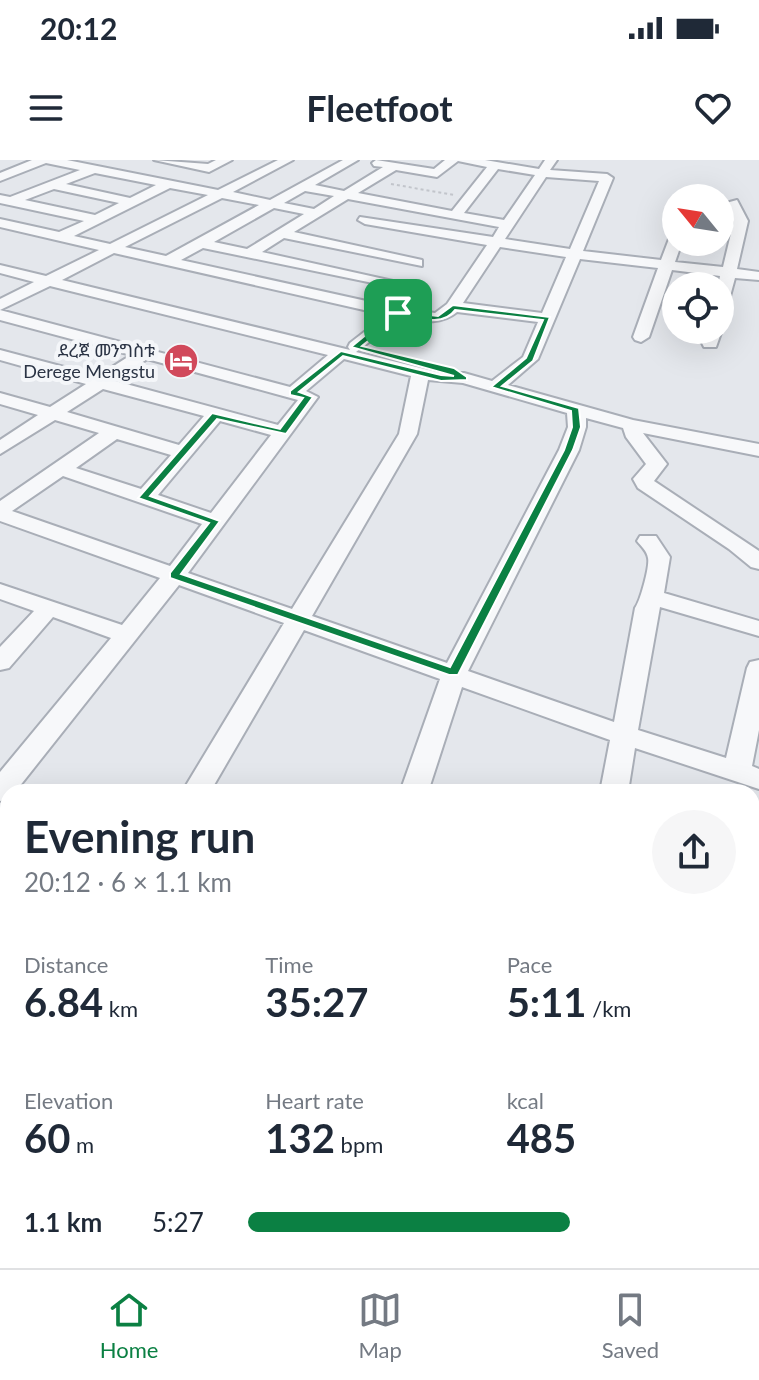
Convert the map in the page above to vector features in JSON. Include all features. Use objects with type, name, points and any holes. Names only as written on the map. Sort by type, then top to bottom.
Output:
[{"type":"street","points":[[0,177],[42,160]]},
{"type":"street","points":[[49,160],[317,213]]},
{"type":"street","points":[[163,160],[209,168],[226,160]]},
{"type":"street","points":[[0,305],[287,160]]},
{"type":"street","points":[[166,262],[352,160]]},
{"type":"street","points":[[359,160],[437,173],[452,160]]},
{"type":"street","points":[[463,160],[610,174],[589,216],[576,255],[530,359],[495,387]]},
{"type":"street","points":[[455,215],[495,165]]},
{"type":"street","points":[[250,253],[394,166]]},
{"type":"street","points":[[0,223],[377,309],[439,318],[447,315],[453,307],[547,166]]},
{"type":"street","points":[[6,200],[93,169]]},
{"type":"street","points":[[61,237],[168,184]]},
{"type":"street","points":[[54,185],[131,202]]},
{"type":"street","points":[[304,187],[508,225]]},
{"type":"street","points":[[6,200],[95,219]]},
{"type":"street","points":[[328,244],[392,203]]},
{"type":"street","points":[[734,207],[741,221],[734,254]]},
{"type":"street","points":[[365,220],[426,248]]},
{"type":"street","points":[[282,234],[328,244],[426,248],[494,243],[723,272]]},
{"type":"street","points":[[201,243],[397,286]]},
{"type":"street","points":[[377,309],[426,248]]},
{"type":"street","points":[[641,337],[669,256]]},
{"type":"street","points":[[0,262],[54,279]]},
{"type":"street","points":[[0,269],[54,279],[348,350],[451,370],[464,378],[631,425],[759,450]]},
{"type":"street","points":[[734,273],[759,276]]},
{"type":"street","points":[[453,307],[548,318]]},
{"type":"street","points":[[293,393],[398,313]]},
{"type":"street","points":[[0,315],[309,397],[127,635],[4,778]]},
{"type":"street","points":[[348,350],[420,373],[441,378],[464,378]]},
{"type":"street","points":[[0,448],[144,354]]},
{"type":"street","points":[[0,355],[282,432]]},
{"type":"street","points":[[201,784],[408,434],[418,396],[420,373]]},
{"type":"street","points":[[0,398],[182,452]]},
{"type":"street","points":[[417,784],[454,673],[569,450],[577,427],[576,410]]},
{"type":"street","points":[[144,498],[215,415]]},
{"type":"street","points":[[631,425],[635,437],[657,464],[645,474],[645,484],[737,544],[759,562]]},
{"type":"street","points":[[0,512],[114,432]]},
{"type":"street","points":[[728,442],[759,457]]},
{"type":"street","points":[[61,469],[215,521]]},
{"type":"street","points":[[0,512],[624,735],[748,776],[759,668]]},
{"type":"street","points":[[615,784],[647,608],[653,600],[653,579],[661,566],[657,550],[648,541]]},
{"type":"street","points":[[0,591],[127,635]]},
{"type":"street","points":[[653,600],[756,621]]},
{"type":"street","points":[[0,662],[49,608]]},
{"type":"path","points":[[371,180],[469,197]]},
{"type":"place","name":"ደረጀ መንግስቱ Derege Mengstu","points":[[181,361]]},
{"type":"route","points":[[453,307],[548,318],[530,359],[495,387],[576,410],[577,427],[569,450],[454,673],[174,576],[215,521],[144,498],[215,415],[282,432],[309,397],[293,393],[341,353],[441,378],[464,378],[451,370],[356,347],[398,313],[439,318],[447,315],[453,307]]}]
